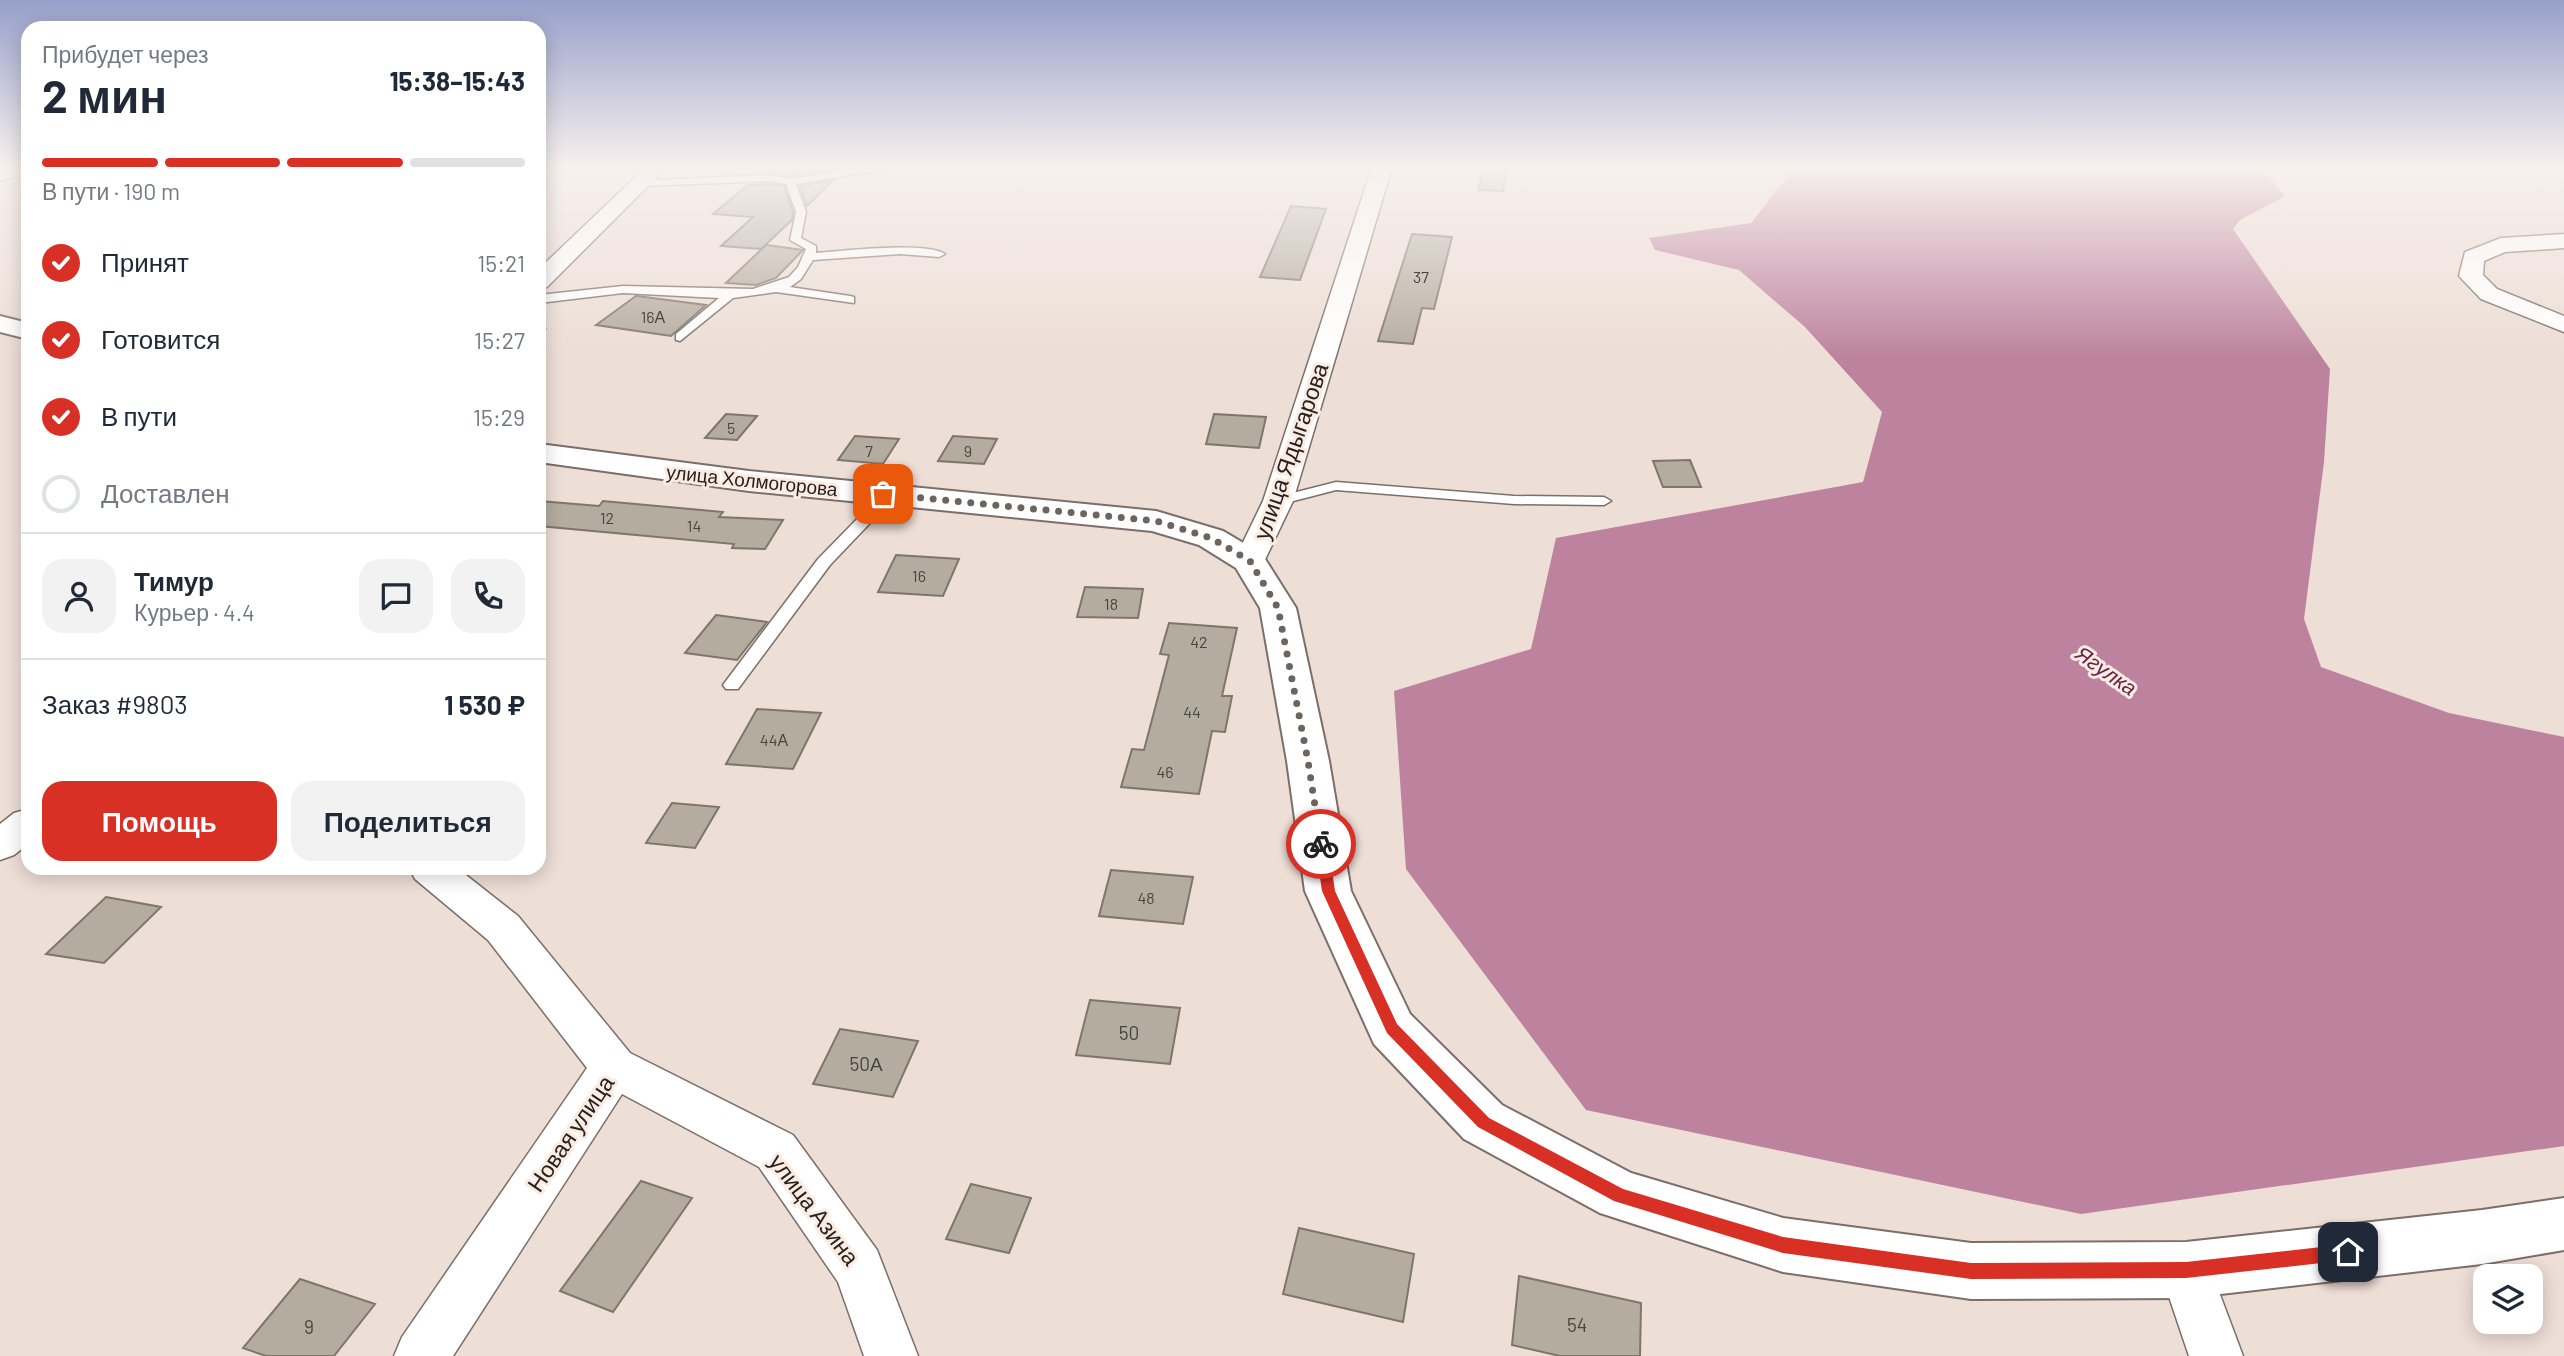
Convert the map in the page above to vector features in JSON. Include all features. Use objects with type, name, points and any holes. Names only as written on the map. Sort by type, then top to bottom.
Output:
[{"type":"street","points":[[546,275],[592,230]]},
{"type":"street","name":"улица Ядыгарова","points":[[1362,230],[1278,501],[1250,561],[1278,608],[1308,761],[1328,891],[1392,1029],[1483,1122],[1619,1195],[1783,1245],[1971,1271],[2186,1270],[2482,1237],[2564,1224]]},
{"type":"street","points":[[2564,241],[2501,245],[2473,257],[2471,276],[2489,294],[2564,325]]},
{"type":"street","points":[[0,324],[21,329]]},
{"type":"street","name":"улица Холмогорова","points":[[546,454],[736,479],[1156,521],[1211,538],[1250,561]]},
{"type":"street","points":[[0,845],[21,828]]},
{"type":"street","name":"Новая улица","points":[[421,1356],[614,1067],[503,928],[438,875]]},
{"type":"street","name":"улица Азина","points":[[614,1067],[776,1151],[859,1268],[891,1356]]},
{"type":"street","points":[[2186,1270],[2217,1356]]},
{"type":"lane","points":[[774,288],[798,275],[808,257],[811,248],[796,240],[796,230]]},
{"type":"lane","points":[[808,257],[900,251],[939,254]]},
{"type":"lane","points":[[546,298],[635,289],[733,292],[774,288],[849,300]]},
{"type":"lane","points":[[680,337],[733,292]]},
{"type":"lane","points":[[1278,501],[1336,486],[1514,500],[1604,501]]},
{"type":"lane","points":[[732,685],[824,562],[866,519],[883,494]]},
{"type":"water","name":"Ягулка","points":[[1701,230],[2234,230],[2330,369],[2324,462],[2304,619],[2321,667],[2449,713],[2564,737],[2564,1146],[2081,1214],[1586,1110],[1406,869],[1394,691],[1531,649],[1556,538],[1863,482],[1882,412],[1805,327],[1739,270],[1655,250],[1649,238]]},
{"type":"building","points":[[738,230],[781,230],[761,249],[721,246]]},
{"type":"building","points":[[1280,230],[1318,230],[1300,280],[1260,277]]},
{"type":"building","points":[[1412,234],[1452,237],[1434,309],[1422,308],[1413,344],[1378,341]]},
{"type":"building","points":[[766,245],[803,250],[776,278],[756,285],[726,283]]},
{"type":"building","points":[[636,296],[706,305],[671,336],[596,325]]},
{"type":"building","points":[[726,414],[757,416],[737,440],[705,438]]},
{"type":"building","points":[[1214,414],[1266,417],[1259,448],[1206,444]]},
{"type":"building","points":[[855,436],[899,439],[883,464],[838,460]]},
{"type":"building","points":[[953,436],[997,439],[984,464],[938,461]]},
{"type":"building","points":[[1690,460],[1701,487],[1663,487],[1653,461]]},
{"type":"building","points":[[603,501],[723,512],[719,517],[783,520],[765,549],[732,548],[734,544],[546,527],[546,502],[599,506]]},
{"type":"building","points":[[896,555],[959,559],[943,596],[878,592]]},
{"type":"building","points":[[1085,587],[1143,589],[1138,618],[1077,617]]},
{"type":"building","points":[[716,615],[767,622],[737,660],[685,653]]},
{"type":"building","points":[[1169,623],[1237,628],[1222,696],[1232,696],[1225,732],[1212,731],[1199,794],[1121,787],[1132,749],[1144,750],[1169,655],[1160,654]]},
{"type":"building","points":[[757,709],[821,713],[793,769],[726,764]]},
{"type":"building","points":[[672,803],[719,807],[695,848],[646,843]]},
{"type":"building","points":[[1111,870],[1193,877],[1183,924],[1099,916]]},
{"type":"building","points":[[106,897],[161,907],[104,963],[46,954]]},
{"type":"building","points":[[1090,1000],[1180,1008],[1170,1064],[1076,1055]]},
{"type":"building","points":[[840,1029],[918,1041],[893,1097],[813,1084]]},
{"type":"building","points":[[641,1181],[692,1198],[613,1312],[560,1291]]},
{"type":"building","points":[[971,1184],[1031,1198],[1009,1253],[946,1239]]},
{"type":"building","points":[[1299,1228],[1414,1254],[1403,1322],[1283,1294]]},
{"type":"building","points":[[1519,1276],[1641,1303],[1640,1356],[1560,1356],[1512,1345]]},
{"type":"building","points":[[300,1279],[375,1304],[334,1356],[266,1356],[243,1348]]},
{"type":"way so far","points":[[883,494],[1156,521],[1211,538],[1250,561],[1278,608],[1321,844]]},
{"type":"route","points":[[1321,844],[1328,891],[1392,1029],[1483,1122],[1619,1195],[1783,1245],[1971,1271],[2186,1270],[2348,1252]]}]
